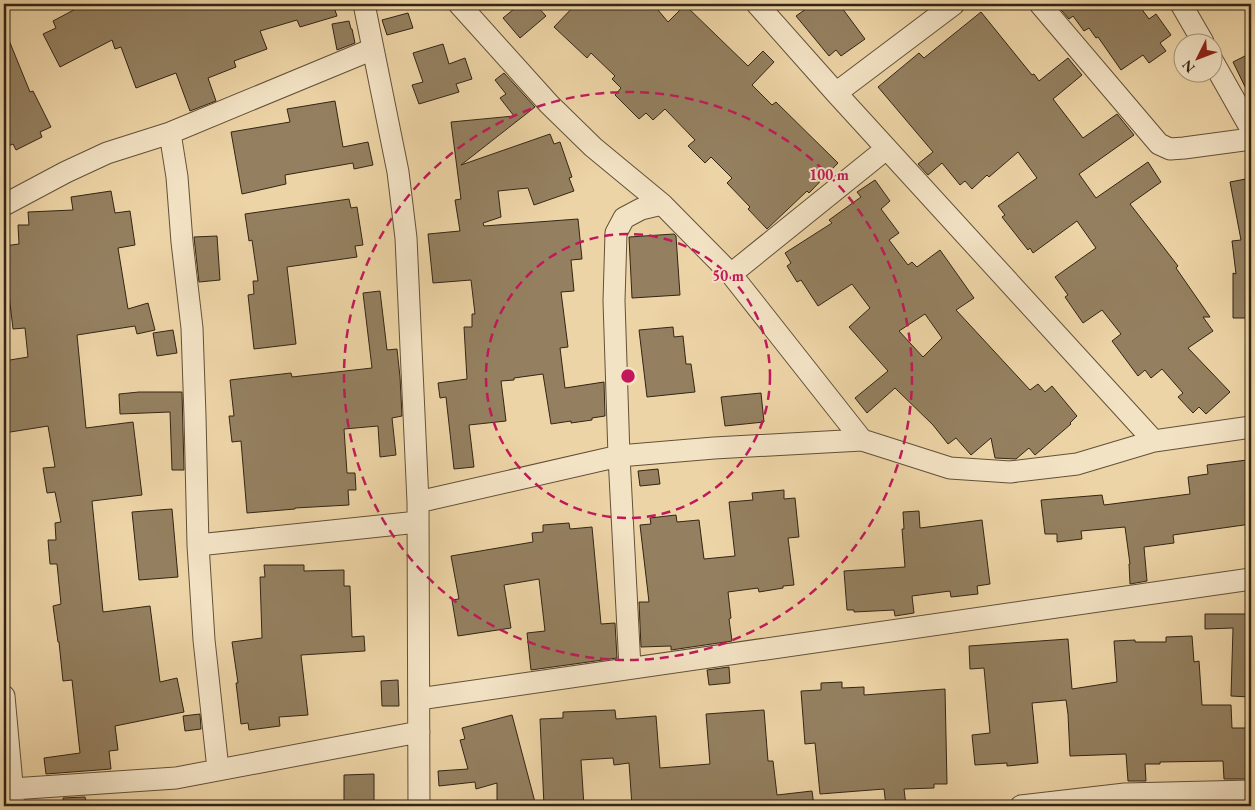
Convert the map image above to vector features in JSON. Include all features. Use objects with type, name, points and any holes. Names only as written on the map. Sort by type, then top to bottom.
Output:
[{"type":"street","points":[[364,4],[398,172],[406,238],[418,512],[419,806]]},
{"type":"street","points":[[459,4],[549,104],[593,147],[662,204],[731,274],[862,440]]},
{"type":"street","points":[[757,4],[886,148],[1154,440]]},
{"type":"street","points":[[836,93],[954,4]]},
{"type":"street","points":[[1040,4],[1159,144],[1170,149],[1251,138]]},
{"type":"street","points":[[1181,4],[1197,32]]},
{"type":"street","points":[[4,205],[107,152],[170,133],[373,49]]},
{"type":"street","points":[[1222,78],[1251,129]]},
{"type":"street","points":[[170,133],[177,177],[192,328],[198,545],[204,640],[218,769]]},
{"type":"street","points":[[731,274],[886,148]]},
{"type":"street","points":[[630,668],[619,456],[614,301],[616,233],[624,218],[641,209],[662,204]]},
{"type":"street","points":[[198,545],[418,512],[619,456],[714,448],[862,440],[950,468],[1010,472],[1077,464],[1154,440],[1251,427]]},
{"type":"street","points":[[419,698],[1251,579]]},
{"type":"street","points":[[4,702],[13,797],[176,778],[419,732]]},
{"type":"street","points":[[1021,806],[1125,794],[1251,791]]},
{"type":"building","points":[[85,4],[333,4],[337,16],[300,27],[297,20],[260,31],[267,49],[234,61],[236,67],[208,78],[216,101],[190,111],[176,73],[136,88],[121,47],[115,49],[112,40],[60,67],[43,34],[56,28],[53,21]]},
{"type":"building","points":[[520,4],[535,4],[546,16],[520,38],[503,18]]},
{"type":"building","points":[[576,4],[653,4],[668,22],[685,5],[748,66],[763,51],[774,62],[752,85],[772,105],[776,102],[838,163],[809,193],[807,191],[767,229],[748,209],[750,207],[727,183],[732,178],[711,157],[705,163],[688,146],[695,140],[665,109],[653,120],[646,113],[639,119],[615,95],[621,88],[612,79],[615,76],[591,53],[587,58],[554,27]]},
{"type":"building","points":[[813,4],[839,4],[865,39],[841,56],[836,50],[829,56],[796,16]]},
{"type":"building","points":[[1056,4],[1138,4],[1149,19],[1156,14],[1171,35],[1160,43],[1166,51],[1149,63],[1143,55],[1121,70],[1098,37],[1096,38],[1089,28],[1084,31],[1073,16],[1069,19]]},
{"type":"building","points":[[981,12],[1039,81],[1068,58],[1082,75],[1053,99],[1083,138],[1117,114],[1134,135],[1079,174],[1096,198],[1148,162],[1161,182],[1130,204],[1178,266],[1176,268],[1210,317],[1203,317],[1213,331],[1188,348],[1230,392],[1206,414],[1199,407],[1193,413],[1178,397],[1183,393],[1162,369],[1151,378],[1145,370],[1138,376],[1112,341],[1121,334],[1102,310],[1083,323],[1065,297],[1068,295],[1055,277],[1096,248],[1077,221],[1033,253],[1030,248],[1028,250],[1002,217],[1005,215],[998,206],[1037,178],[1018,152],[989,177],[987,175],[972,189],[965,181],[960,185],[942,163],[928,175],[918,164],[933,152],[878,87],[919,53],[924,58]]},
{"type":"building","points":[[408,13],[413,28],[387,35],[382,20]]},
{"type":"building","points":[[349,21],[355,43],[337,50],[332,24]]},
{"type":"building","points":[[4,28],[30,92],[33,91],[51,127],[40,132],[42,137],[16,150],[13,144],[4,148]]},
{"type":"building","points":[[443,44],[449,64],[465,58],[472,79],[456,84],[459,92],[419,104],[412,85],[423,82],[413,53]]},
{"type":"building","points":[[1251,53],[1251,99],[1233,62]]},
{"type":"building","points":[[504,73],[535,107],[461,165],[550,134],[554,144],[560,142],[572,177],[569,178],[574,191],[534,205],[528,188],[498,191],[501,217],[483,223],[484,226],[578,219],[582,259],[571,260],[574,291],[561,292],[568,347],[560,348],[565,388],[604,382],[605,416],[592,418],[592,420],[551,424],[543,374],[501,381],[506,421],[469,425],[474,467],[454,469],[446,397],[440,398],[438,383],[467,379],[464,327],[472,327],[472,314],[475,314],[471,280],[433,283],[428,234],[460,231],[455,200],[461,199],[451,122],[514,116],[500,98],[506,94],[495,80]]},
{"type":"building","points":[[335,101],[343,147],[368,142],[373,165],[354,169],[353,163],[285,175],[286,184],[242,194],[231,132],[290,122],[287,109]]},
{"type":"building","points":[[1251,178],[1251,318],[1233,318],[1233,273],[1236,274],[1232,241],[1241,240],[1230,182]]},
{"type":"building","points":[[875,180],[890,201],[881,209],[899,233],[889,240],[908,265],[912,262],[917,267],[940,250],[974,298],[956,310],[1030,390],[1038,384],[1045,392],[1052,386],[1077,416],[1071,424],[1035,455],[1029,448],[1016,459],[995,458],[991,438],[971,455],[956,438],[948,444],[933,425],[895,388],[867,413],[855,398],[888,371],[849,327],[870,308],[852,284],[818,306],[801,280],[797,282],[787,266],[791,263],[785,253],[832,223],[829,220],[861,197],[857,192]],"holes":[[[925,314],[942,338],[923,357],[899,331]]]},
{"type":"building","points":[[111,191],[115,213],[130,211],[135,245],[118,248],[128,309],[148,303],[155,330],[137,334],[135,326],[77,335],[86,428],[133,422],[142,495],[92,501],[103,612],[150,606],[160,682],[177,678],[184,712],[115,726],[118,750],[109,751],[111,769],[46,774],[44,758],[80,753],[72,680],[63,681],[53,606],[61,604],[57,564],[50,564],[48,540],[56,540],[55,523],[61,522],[55,492],[47,493],[43,468],[55,467],[48,426],[4,433],[4,361],[28,357],[25,328],[13,329],[6,269],[4,269],[4,246],[19,244],[18,225],[29,225],[28,212],[73,210],[71,197]]},
{"type":"building","points":[[349,199],[351,208],[357,207],[363,245],[355,246],[357,257],[287,267],[296,344],[254,349],[248,295],[254,294],[253,281],[258,281],[252,240],[249,241],[245,214]]},
{"type":"building","points":[[674,234],[676,236],[680,295],[632,298],[629,237]]},
{"type":"building","points":[[217,236],[220,280],[199,282],[194,237]]},
{"type":"building","points":[[380,291],[387,350],[397,349],[400,377],[402,416],[392,418],[396,455],[380,457],[378,426],[344,429],[347,473],[355,473],[356,490],[348,490],[349,505],[247,513],[241,441],[232,442],[229,416],[234,416],[230,380],[291,373],[292,377],[372,368],[363,293]]},
{"type":"building","points":[[673,327],[674,337],[683,336],[686,364],[691,364],[695,392],[647,397],[639,330]]},
{"type":"building","points":[[173,330],[177,353],[157,356],[153,333]]},
{"type":"building","points":[[182,392],[184,470],[172,470],[170,412],[120,414],[119,394]]},
{"type":"building","points":[[761,393],[764,422],[725,426],[721,397]]},
{"type":"building","points":[[1247,460],[1251,487],[1251,524],[1173,535],[1174,543],[1144,547],[1147,581],[1130,584],[1130,564],[1125,527],[1081,531],[1082,539],[1057,542],[1057,534],[1045,534],[1041,500],[1102,495],[1104,505],[1190,494],[1188,477],[1208,474],[1207,465]]},
{"type":"building","points":[[658,469],[660,484],[640,486],[638,471]]},
{"type":"building","points":[[784,490],[784,499],[795,498],[799,537],[788,538],[794,585],[759,592],[758,588],[728,592],[732,641],[671,650],[671,646],[641,647],[639,602],[649,602],[640,525],[651,524],[650,518],[676,515],[677,522],[699,520],[704,559],[735,556],[729,502],[753,500],[752,493]]},
{"type":"building","points":[[172,509],[178,577],[139,580],[132,512]]},
{"type":"building","points":[[919,511],[920,528],[982,520],[990,584],[977,586],[978,594],[951,597],[950,591],[912,596],[914,613],[895,616],[894,610],[854,612],[854,610],[847,610],[844,571],[905,567],[902,529],[904,529],[903,512]]},
{"type":"building","points":[[569,523],[570,529],[592,527],[601,624],[615,623],[617,658],[531,670],[527,633],[545,631],[539,579],[504,585],[511,628],[458,636],[452,600],[459,599],[451,556],[533,542],[532,533],[543,532],[543,525]]},
{"type":"building","points":[[264,565],[304,565],[304,571],[344,570],[344,586],[350,586],[352,637],[364,636],[365,651],[301,655],[308,715],[279,717],[280,726],[249,730],[248,723],[241,724],[232,642],[262,638],[260,577],[265,577]]},
{"type":"building","points":[[1205,614],[1251,614],[1250,697],[1231,696],[1233,628],[1205,629]]},
{"type":"building","points":[[1192,636],[1194,662],[1199,661],[1202,705],[1231,705],[1232,728],[1251,728],[1251,779],[1224,779],[1223,761],[1160,762],[1160,764],[1145,764],[1146,781],[1128,781],[1126,754],[1070,756],[1066,700],[1032,703],[1038,763],[1007,766],[1007,763],[975,765],[972,735],[990,733],[984,668],[970,669],[969,646],[1068,639],[1072,689],[1117,682],[1114,641],[1166,642],[1166,637]]},
{"type":"building","points":[[729,667],[730,683],[709,685],[707,670]]},
{"type":"building","points":[[398,680],[399,706],[382,706],[381,681]]},
{"type":"building","points":[[842,682],[842,688],[864,687],[864,695],[945,689],[947,784],[934,784],[934,788],[904,789],[906,806],[886,806],[884,789],[820,794],[815,743],[805,744],[801,691],[821,690],[821,683]]},
{"type":"building","points":[[615,710],[616,719],[656,716],[660,768],[710,764],[706,714],[764,710],[768,761],[773,761],[777,795],[812,791],[814,806],[719,806],[718,803],[691,806],[664,806],[664,804],[632,806],[629,763],[614,765],[613,758],[581,760],[584,806],[544,806],[540,719],[563,718],[563,712]]},
{"type":"building","points":[[200,714],[201,729],[185,731],[183,716]]},
{"type":"building","points":[[512,715],[536,806],[497,806],[497,783],[476,789],[475,782],[439,786],[438,771],[468,769],[460,740],[465,739],[462,728]]},
{"type":"building","points":[[374,774],[374,806],[344,806],[344,775]]},
{"type":"building","points":[[85,797],[87,806],[64,806],[63,798]]}]
